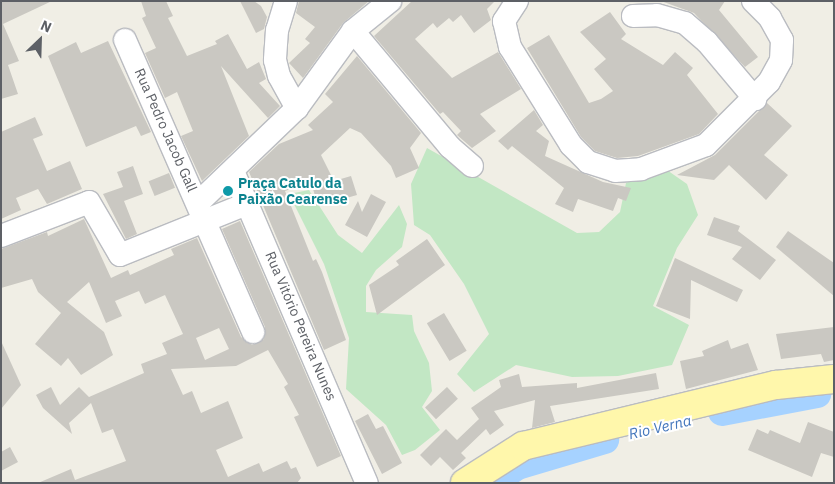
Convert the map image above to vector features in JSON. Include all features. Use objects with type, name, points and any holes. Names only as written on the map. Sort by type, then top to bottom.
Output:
[{"type":"main road","points":[[464,483],[523,446],[776,385],[834,379]]},
{"type":"street","points":[[286,1],[277,30],[276,60],[279,76],[297,108]]},
{"type":"street","points":[[202,212],[233,170],[297,108],[353,31],[390,1]]},
{"type":"street","points":[[516,1],[504,21],[506,37],[571,145],[588,162],[615,171],[641,169],[672,160],[706,145],[755,100],[781,60],[782,40],[770,18],[753,1]]},
{"type":"street","points":[[633,16],[657,15],[685,23],[707,42],[755,100]]},
{"type":"street","points":[[353,31],[450,147],[472,166]]},
{"type":"street","name":"Rua Pedro Jacob Gall","points":[[125,40],[253,332]]},
{"type":"street","name":"Rua Vitório Pereira Nunes","points":[[233,170],[249,203],[367,483]]},
{"type":"street","points":[[1,236],[89,202],[120,254],[202,212],[249,203]]},
{"type":"green space","points":[[427,148],[577,233],[599,232],[620,212],[626,183],[664,168],[687,184],[698,215],[677,248],[653,306],[689,325],[672,365],[618,376],[572,377],[516,365],[474,392],[457,374],[489,334],[464,284],[430,235],[414,225],[411,184]]},
{"type":"green space","points":[[309,190],[338,235],[362,253],[399,205],[407,224],[402,247],[376,270],[366,286],[366,312],[412,315],[414,331],[429,363],[432,391],[422,407],[440,430],[415,450],[402,455],[386,425],[346,389],[349,338],[324,264],[289,194]]},
{"type":"building","points":[[1,1],[52,1],[3,24],[19,61],[8,65],[18,94],[1,99]]},
{"type":"building","points":[[141,1],[166,1],[173,16],[168,18],[187,56],[217,44],[215,41],[228,34],[247,69],[259,62],[266,79],[259,83],[280,106],[268,118],[221,66],[249,136],[202,181],[181,136],[193,131],[177,92],[165,98],[145,53],[156,48],[142,18],[146,16]]},
{"type":"building","points":[[240,1],[254,1],[261,6],[267,17],[264,29],[256,33]]},
{"type":"building","points":[[299,1],[369,1],[343,23],[303,78],[289,63],[310,43],[305,39],[315,27],[296,13]]},
{"type":"building","points":[[412,1],[495,1],[487,9],[491,20],[474,33],[461,15],[453,22],[449,18],[437,28],[433,23],[415,39],[452,78],[498,52],[521,89],[480,114],[496,131],[472,148],[457,135],[461,131],[443,112],[440,114],[374,36]]},
{"type":"building","points":[[661,1],[725,1],[719,10],[758,57],[745,67],[694,13]]},
{"type":"building","points":[[610,12],[626,34],[621,39],[663,65],[675,52],[693,68],[687,75],[718,114],[699,134],[638,156],[617,158],[595,151],[581,137],[527,48],[549,35],[589,103],[601,99],[613,91],[594,69],[606,59],[580,32]]},
{"type":"building","points":[[108,41],[151,132],[141,136],[136,126],[86,147],[48,56],[76,42],[81,53]]},
{"type":"building","points":[[357,56],[421,133],[410,148],[419,168],[396,178],[391,166],[361,133],[350,128],[321,155],[334,181],[351,176],[357,195],[318,206],[311,182],[285,191],[313,261],[316,259],[322,272],[346,340],[324,350],[249,172],[279,144],[313,130],[308,125],[333,102],[325,94]]},
{"type":"building","points":[[767,103],[792,126],[764,155],[788,175],[766,200],[729,165],[714,180],[677,175],[715,155]]},
{"type":"building","points":[[534,110],[543,125],[536,131],[549,141],[545,156],[603,182],[631,188],[626,201],[618,198],[613,211],[578,199],[573,212],[555,204],[564,188],[512,146],[508,150],[498,141]]},
{"type":"building","points":[[35,117],[43,135],[33,139],[47,171],[70,161],[82,189],[47,204],[38,189],[16,198],[21,210],[1,219],[1,132]]},
{"type":"building","points":[[133,166],[143,194],[124,201],[137,234],[126,239],[103,194],[123,187],[117,172]]},
{"type":"building","points":[[169,173],[175,188],[155,196],[149,181]]},
{"type":"building","points":[[371,194],[386,202],[367,237],[345,225],[358,201],[362,212]]},
{"type":"building","points":[[714,217],[740,226],[738,231],[776,260],[760,280],[732,259],[742,247],[707,235]]},
{"type":"building","points":[[84,219],[111,278],[128,270],[130,275],[174,255],[171,249],[197,238],[241,337],[252,345],[264,339],[265,327],[222,229],[240,221],[341,456],[317,467],[294,417],[299,415],[284,387],[288,384],[268,350],[236,366],[171,369],[183,395],[192,391],[201,413],[228,401],[243,438],[216,450],[228,477],[259,463],[263,472],[287,461],[291,469],[296,467],[301,478],[297,483],[38,483],[71,469],[75,480],[126,461],[113,429],[102,433],[91,403],[69,423],[72,434],[43,408],[36,395],[51,387],[60,405],[79,387],[89,397],[144,373],[141,364],[167,354],[162,343],[183,334],[165,295],[145,304],[139,291],[115,301],[122,316],[106,323],[89,282],[67,302],[104,332],[113,355],[81,375],[68,358],[61,366],[35,344],[61,313],[38,292],[32,279],[1,288],[1,249],[47,232],[48,236]],"holes":[[[219,328],[229,349],[205,360],[196,338]]]},
{"type":"building","points":[[788,231],[834,263],[834,296],[776,247]]},
{"type":"building","points":[[427,239],[445,265],[377,315],[369,285],[399,265],[396,261]]},
{"type":"building","points":[[675,258],[743,290],[737,302],[691,280],[690,319],[656,306]]},
{"type":"building","points":[[444,313],[467,351],[450,361],[427,323]]},
{"type":"building","points":[[834,327],[834,360],[824,362],[821,354],[781,359],[776,334]]},
{"type":"building","points":[[728,340],[731,349],[748,343],[758,370],[686,389],[680,361],[704,356],[702,351]]},
{"type":"building","points":[[1,341],[21,385],[1,409]]},
{"type":"building","points":[[656,373],[659,389],[550,406],[555,422],[532,428],[535,400],[494,411],[504,425],[490,435],[486,429],[461,453],[466,458],[453,470],[440,457],[431,466],[420,455],[446,429],[457,440],[479,419],[471,408],[501,387],[499,380],[519,374],[522,387],[577,383],[577,388]]},
{"type":"building","points":[[447,387],[458,399],[436,419],[425,407]]},
{"type":"building","points":[[368,414],[376,429],[383,426],[402,463],[382,474],[355,421]]},
{"type":"building","points":[[808,422],[834,432],[834,457],[821,453],[812,477],[748,450],[757,429],[768,434],[770,430],[800,443]]},
{"type":"building","points":[[10,447],[18,462],[1,471],[1,452]]},
{"type":"waterway","name":"Rio Verna","points":[[722,412],[817,394]]},
{"type":"waterway","name":"Rio Verna","points":[[493,483],[517,466],[605,440]]},
{"type":"place","name":"Praça Catulo da Paixão Cearense","points":[[228,191]]}]
